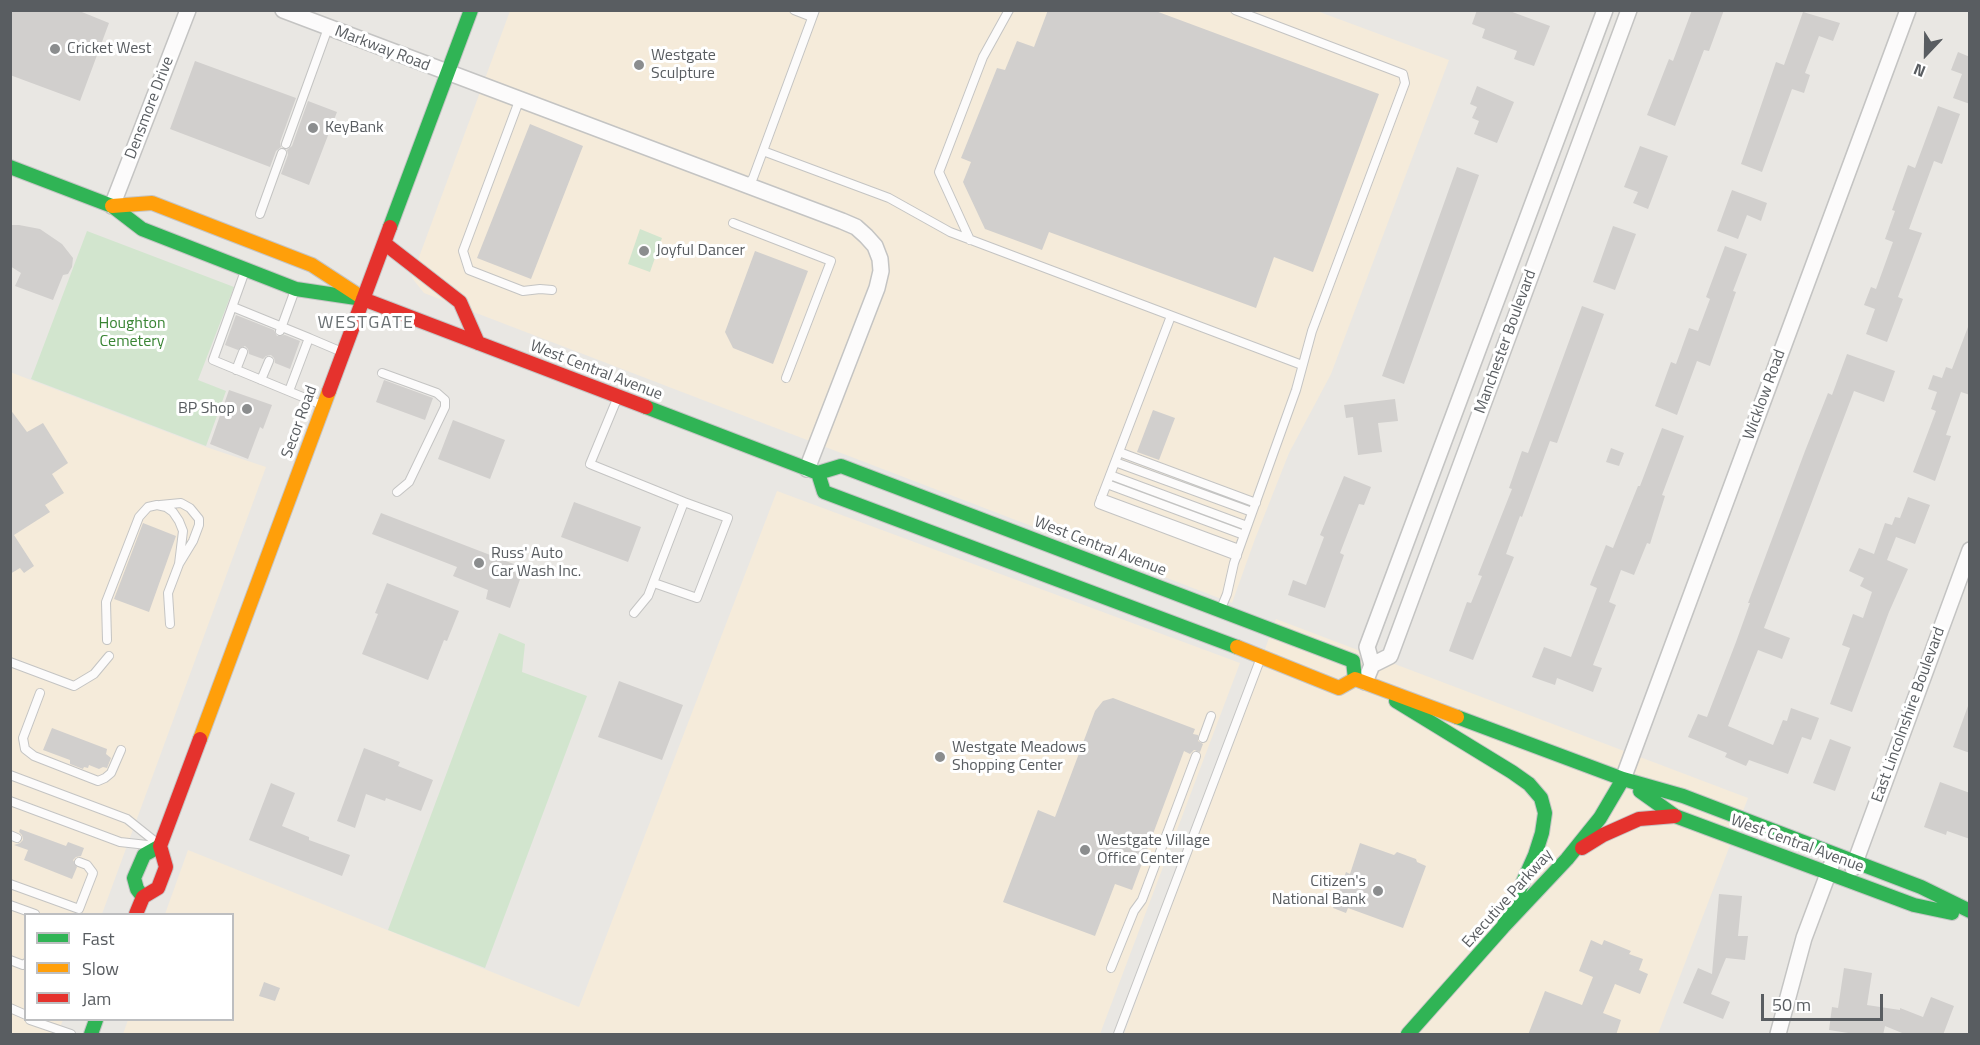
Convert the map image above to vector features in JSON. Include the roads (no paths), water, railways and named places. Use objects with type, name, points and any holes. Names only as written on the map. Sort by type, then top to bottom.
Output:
[{"type":"main road","name":"Secor Road","points":[[137,913],[143,897],[158,888],[166,867],[160,846],[471,10]]},
{"type":"main road","name":"West Central Avenue","points":[[10,167],[112,206],[142,229],[296,289],[363,299]]},
{"type":"main road","name":"West Central Avenue","points":[[112,206],[152,202],[312,265],[363,299],[813,471],[841,466],[1220,610],[1353,661],[1360,680],[1623,779],[1683,796],[1921,887],[1970,911]]},
{"type":"main road","points":[[384,243],[460,302],[478,343]]},
{"type":"main road","points":[[813,471],[824,492],[1339,688],[1360,680],[1512,772],[1529,784],[1541,798],[1545,813],[1535,855],[1503,927]]},
{"type":"main road","points":[[1073,585],[1087,576]]},
{"type":"main road","points":[[1120,588],[1208,622],[1220,610]]},
{"type":"main road","name":"West Central Avenue","points":[[1623,779],[1675,816],[1914,905],[1970,917]]},
{"type":"main road","name":"Executive Parkway","points":[[1408,1035],[1503,927],[1567,859],[1600,818],[1623,779]]},
{"type":"main road","points":[[1567,859],[1603,835],[1639,819],[1675,816]]},
{"type":"main road","name":"Secor Road","points":[[143,897],[136,889],[134,878],[144,855],[160,846]]},
{"type":"street","name":"Densmore Drive","points":[[112,206],[188,10]]},
{"type":"street","name":"Markway Road","points":[[283,10],[856,227],[875,246],[880,259],[881,271],[813,471]]},
{"type":"street","name":"Manchester Boulevard","points":[[1372,665],[1367,647],[1605,10]]},
{"type":"street","name":"Manchester Boulevard","points":[[1360,680],[1372,665],[1390,656],[1629,10]]},
{"type":"street","name":"Wicklow Road","points":[[1623,779],[1908,10]]},
{"type":"street","name":"East Lincolnshire Boulevard","points":[[1848,880],[1970,550]]},
{"type":"street","points":[[1778,1035],[1804,938],[1835,854]]},
{"type":"lane","points":[[747,186],[753,178],[814,14],[794,10]]},
{"type":"lane","points":[[970,240],[939,172],[983,57],[1009,10]]},
{"type":"lane","points":[[1220,610],[1227,594],[1238,552],[1296,390],[1312,331],[1405,83],[1403,74],[1235,10]]},
{"type":"lane","points":[[286,144],[328,28]]},
{"type":"lane","points":[[519,100],[463,251],[469,270],[523,291],[552,290]]},
{"type":"lane","points":[[763,152],[889,198],[950,232],[970,240],[1302,365]]},
{"type":"lane","points":[[260,214],[282,153]]},
{"type":"lane","points":[[733,223],[831,261],[786,378]]},
{"type":"lane","points":[[246,269],[213,360],[324,405]]},
{"type":"lane","points":[[280,328],[296,289]]},
{"type":"lane","points":[[232,307],[255,319],[343,353]]},
{"type":"lane","points":[[1171,316],[1099,504],[1238,552]]},
{"type":"lane","points":[[289,391],[309,338]]},
{"type":"lane","points":[[236,370],[243,352]]},
{"type":"lane","points":[[261,380],[269,361]]},
{"type":"lane","points":[[382,373],[438,393],[445,400],[445,407],[409,482],[397,492]]},
{"type":"lane","points":[[617,397],[590,464],[728,518],[697,598],[654,583]]},
{"type":"lane","points":[[1119,452],[1256,503]]},
{"type":"lane","points":[[1115,462],[1252,513]]},
{"type":"lane","points":[[1110,475],[1247,526]]},
{"type":"lane","points":[[1107,484],[1244,535]]},
{"type":"lane","points":[[634,613],[648,596],[654,583],[684,502]]},
{"type":"lane","points":[[107,640],[106,602],[139,517],[148,507],[181,503],[190,508],[199,519],[199,525],[193,542],[179,564],[168,593],[170,624]]},
{"type":"lane","points":[[157,506],[166,507],[173,512],[183,531],[179,564]]},
{"type":"lane","points":[[10,662],[74,686],[94,674],[109,657]]},
{"type":"lane","points":[[1118,1035],[1262,657]]},
{"type":"lane","points":[[40,693],[23,738],[26,749],[34,756],[98,781],[111,773],[121,750]]},
{"type":"lane","points":[[1203,738],[1211,716]]},
{"type":"lane","points":[[1110,968],[1134,911],[1142,900],[1196,756]]},
{"type":"lane","points":[[10,775],[127,819],[160,846]]},
{"type":"lane","points":[[10,801],[120,842],[160,846]]},
{"type":"lane","points":[[10,884],[79,909],[93,873],[87,865],[79,862]]},
{"type":"lane","points":[[11,907],[29,913]]},
{"type":"lane","points":[[10,960],[24,964]]},
{"type":"lane","points":[[10,1008],[24,1014]]},
{"type":"lane","points":[[33,1021],[71,1035]]},
{"type":"place","name":"Cricket West","points":[[55,49]]},
{"type":"place","name":"Westgate Sculpture","points":[[639,65]]},
{"type":"place","name":"KeyBank","points":[[313,128]]},
{"type":"place","name":"Joyful Dancer","points":[[644,251]]},
{"type":"place","name":"BP Shop","points":[[247,409]]},
{"type":"place","name":"Russ' Auto Car Wash Inc.","points":[[479,563]]},
{"type":"place","name":"Westgate Meadows Shopping Center","points":[[940,757]]},
{"type":"place","name":"Westgate Village Office Center","points":[[1085,850]]},
{"type":"place","name":"Citizen's National Bank","points":[[1378,891]]},
{"type":"district","name":"WESTGATE","points":[[366,324]]},
{"type":"park label","name":"Houghton Cemetery","points":[[132,333]]}]
